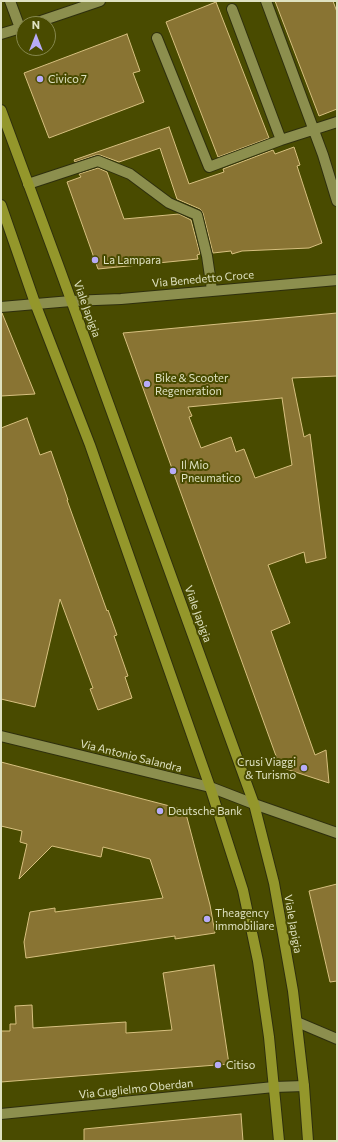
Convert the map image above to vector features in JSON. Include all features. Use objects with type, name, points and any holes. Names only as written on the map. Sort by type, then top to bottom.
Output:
[{"type":"main road","name":"Viale Japigia","points":[[1,110],[254,804],[274,883],[293,991],[304,1086],[308,1141]]},
{"type":"main road","points":[[1,206],[35,304],[90,445],[210,787],[243,890],[258,960],[269,1037],[279,1141]]},
{"type":"street","points":[[10,1],[17,16]]},
{"type":"street","points":[[56,16],[100,1]]},
{"type":"street","points":[[266,1],[324,155],[337,201]]},
{"type":"street","points":[[232,9],[281,140]]},
{"type":"street","points":[[1,34],[16,30]]},
{"type":"street","points":[[157,38],[209,167],[281,140],[337,122]]},
{"type":"street","points":[[28,184],[98,161],[130,174],[169,203],[197,215],[207,256],[212,290]]},
{"type":"street","name":"Via Benedetto Croce","points":[[1,307],[71,301],[121,299],[337,280]]},
{"type":"street","name":"Via Antonio Salandra","points":[[1,736],[210,787],[337,833]]},
{"type":"street","points":[[297,1022],[337,1039]]},
{"type":"street","name":"Via Guglielmo Oberdan","points":[[1,1114],[274,1087],[304,1086]]},
{"type":"building","points":[[275,1],[333,1],[337,12],[337,109],[319,116]]},
{"type":"building","points":[[216,2],[269,138],[218,157],[166,22]]},
{"type":"building","points":[[127,34],[140,71],[133,73],[144,102],[49,138],[24,73]]},
{"type":"building","points":[[169,127],[189,184],[224,172],[223,169],[273,150],[275,154],[294,147],[300,165],[297,166],[322,243],[309,248],[242,251],[232,254],[231,251],[213,253],[203,213],[200,209],[177,199],[160,148],[119,162],[100,155],[75,162],[74,160]]},
{"type":"building","points":[[98,168],[107,172],[124,219],[179,214],[191,220],[200,254],[197,255],[198,259],[98,269],[67,182],[81,177],[79,174]]},
{"type":"building","points":[[2,313],[35,394],[1,396]]},
{"type":"building","points":[[337,313],[337,376],[292,378],[304,437],[310,434],[326,558],[306,563],[304,552],[268,565],[290,623],[271,631],[315,755],[326,750],[329,783],[280,767],[123,333]],"holes":[[[282,398],[292,465],[255,478],[244,449],[236,452],[231,437],[201,448],[189,417],[192,416],[188,407]]]},
{"type":"building","points":[[27,418],[40,455],[51,451],[67,500],[117,635],[114,636],[128,676],[125,677],[132,698],[98,710],[90,689],[93,688],[60,599],[35,707],[1,699],[1,428]]},
{"type":"building","points":[[1,762],[185,810],[210,905],[215,933],[175,939],[175,936],[26,958],[24,942],[30,912],[55,908],[55,912],[163,898],[150,859],[103,847],[101,857],[52,846],[19,879],[27,844],[20,842],[22,831],[1,826]]},
{"type":"building","points":[[337,884],[337,981],[330,982],[309,891]]},
{"type":"building","points":[[214,965],[229,1064],[1,1082],[1,1031],[10,1031],[10,1024],[16,1024],[15,1006],[32,1005],[33,1028],[126,1022],[126,1033],[172,1030],[163,973]]},
{"type":"building","points":[[241,1114],[243,1141],[84,1141],[84,1129]]},
{"type":"place","name":"Civico 7","points":[[40,79]]},
{"type":"place","name":"La Lampara","points":[[95,260]]},
{"type":"place","name":"Bike & Scooter Regeneration","points":[[147,384]]},
{"type":"place","name":"Il Mio Pneumatico","points":[[173,471]]},
{"type":"place","name":"Crusi Viaggi & Turismo","points":[[304,768]]},
{"type":"place","name":"Deutsche Bank","points":[[160,811]]},
{"type":"place","name":"Theagency immobiliare","points":[[207,919]]},
{"type":"place","name":"Citiso","points":[[218,1065]]}]
